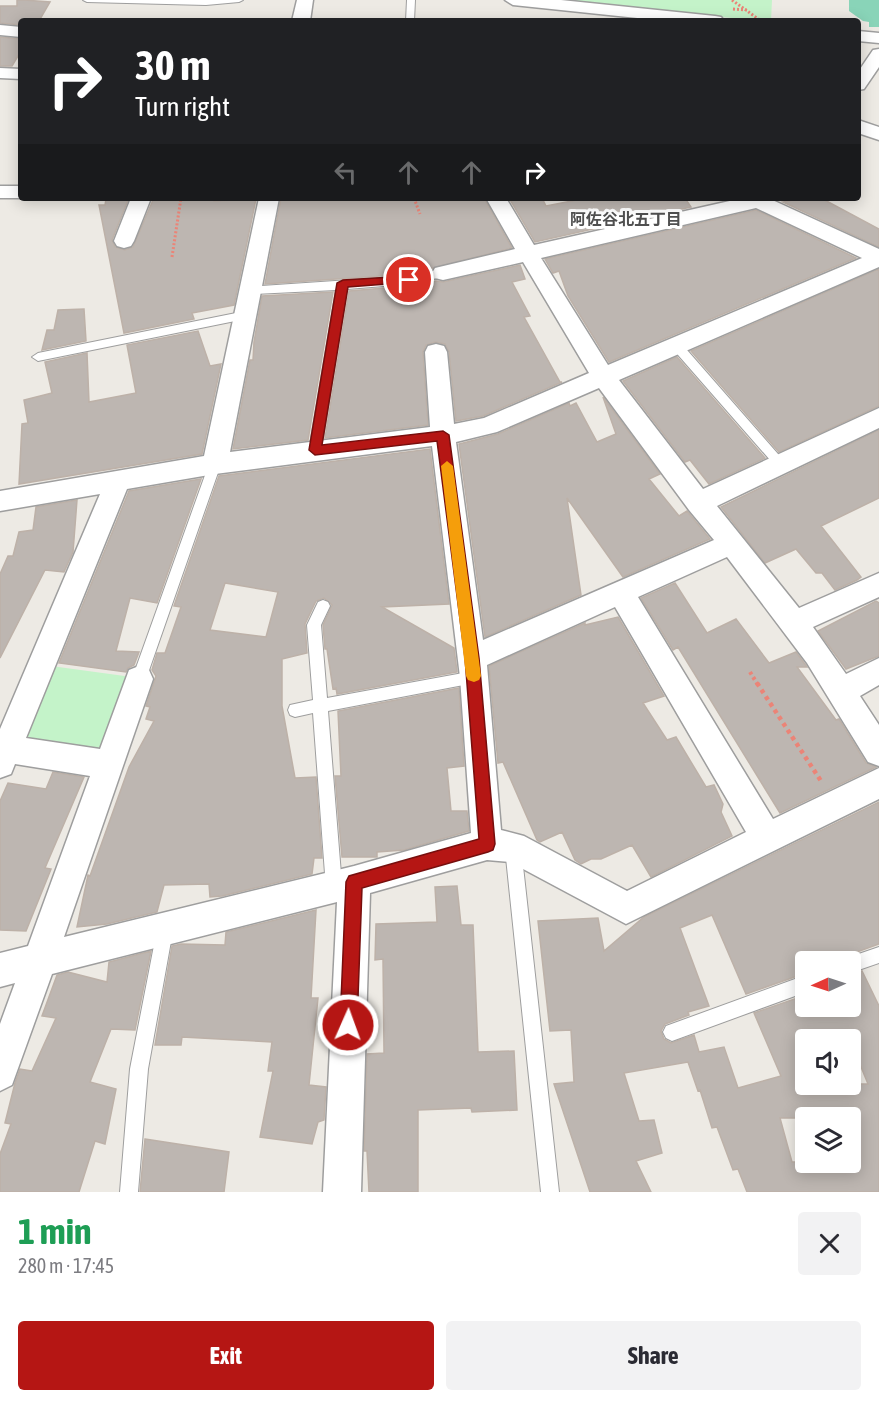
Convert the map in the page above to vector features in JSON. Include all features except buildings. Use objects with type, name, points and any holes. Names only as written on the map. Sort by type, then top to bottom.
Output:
[{"type":"street","points":[[302,18],[305,0]]},
{"type":"street","points":[[501,0],[520,18]]},
{"type":"street","points":[[513,0],[679,18]]},
{"type":"street","points":[[0,30],[18,33]]},
{"type":"street","points":[[861,36],[879,38]]},
{"type":"street","points":[[861,81],[879,54]]},
{"type":"street","points":[[0,73],[18,74]]},
{"type":"street","points":[[861,127],[879,134]]},
{"type":"street","points":[[0,192],[18,192]]},
{"type":"street","points":[[124,241],[140,201]]},
{"type":"street","points":[[215,464],[268,201]]},
{"type":"street","points":[[498,201],[562,312],[603,376],[698,503],[795,623],[842,691],[879,752]]},
{"type":"street","points":[[442,273],[748,201]]},
{"type":"street","points":[[760,201],[879,258]]},
{"type":"street","points":[[0,501],[215,464],[443,435],[488,426],[507,420],[603,376],[879,258]]},
{"type":"street","points":[[436,352],[443,435],[473,668],[500,846]]},
{"type":"street","points":[[698,503],[855,431],[879,417]]},
{"type":"street","points":[[108,764],[3,757],[9,720],[118,481]]},
{"type":"street","points":[[473,668],[621,593],[731,544]]},
{"type":"street","points":[[795,623],[879,584]]},
{"type":"street","points":[[621,593],[767,838]]},
{"type":"street","points":[[842,691],[879,671]]},
{"type":"street","points":[[0,1073],[139,679]]},
{"type":"street","points":[[0,970],[500,846],[626,908],[879,783]]},
{"type":"street","points":[[342,1192],[344,884]]},
{"type":"lane","points":[[87,0],[206,2],[239,0]]},
{"type":"lane","points":[[411,0],[411,18]]},
{"type":"lane","points":[[252,290],[409,280],[442,273]]},
{"type":"lane","points":[[315,450],[343,283]]},
{"type":"lane","points":[[38,357],[246,315]]},
{"type":"lane","points":[[676,345],[781,465]]},
{"type":"lane","points":[[139,679],[215,464]]},
{"type":"lane","points":[[323,606],[314,625],[318,706],[344,884]]},
{"type":"lane","points":[[295,710],[473,668]]},
{"type":"lane","points":[[500,846],[550,1192]]},
{"type":"lane","points":[[129,1192],[138,1069],[166,928]]},
{"type":"lane","points":[[861,961],[879,955]]},
{"type":"lane","points":[[672,1032],[795,987]]},
{"type":"path","points":[[732,0],[757,18]]},
{"type":"path","points":[[172,257],[181,201]]},
{"type":"path","points":[[415,201],[420,214]]},
{"type":"path","points":[[750,672],[836,805]]},
{"type":"green space","points":[[552,0],[772,0],[771,18],[732,18]]},
{"type":"green space","points":[[849,0],[879,0],[879,27],[869,27],[869,22],[863,21],[849,11]]},
{"type":"green space","points":[[51,666],[132,677],[104,756],[19,743]]},
{"type":"slow traffic","points":[[447,466],[474,676]]},
{"type":"district","name":"阿佐谷北五丁目","points":[[626,219]]},
{"type":"route","points":[[348,1025],[354,882],[488,844],[472,658],[443,435],[315,450],[343,283],[409,280]]}]
